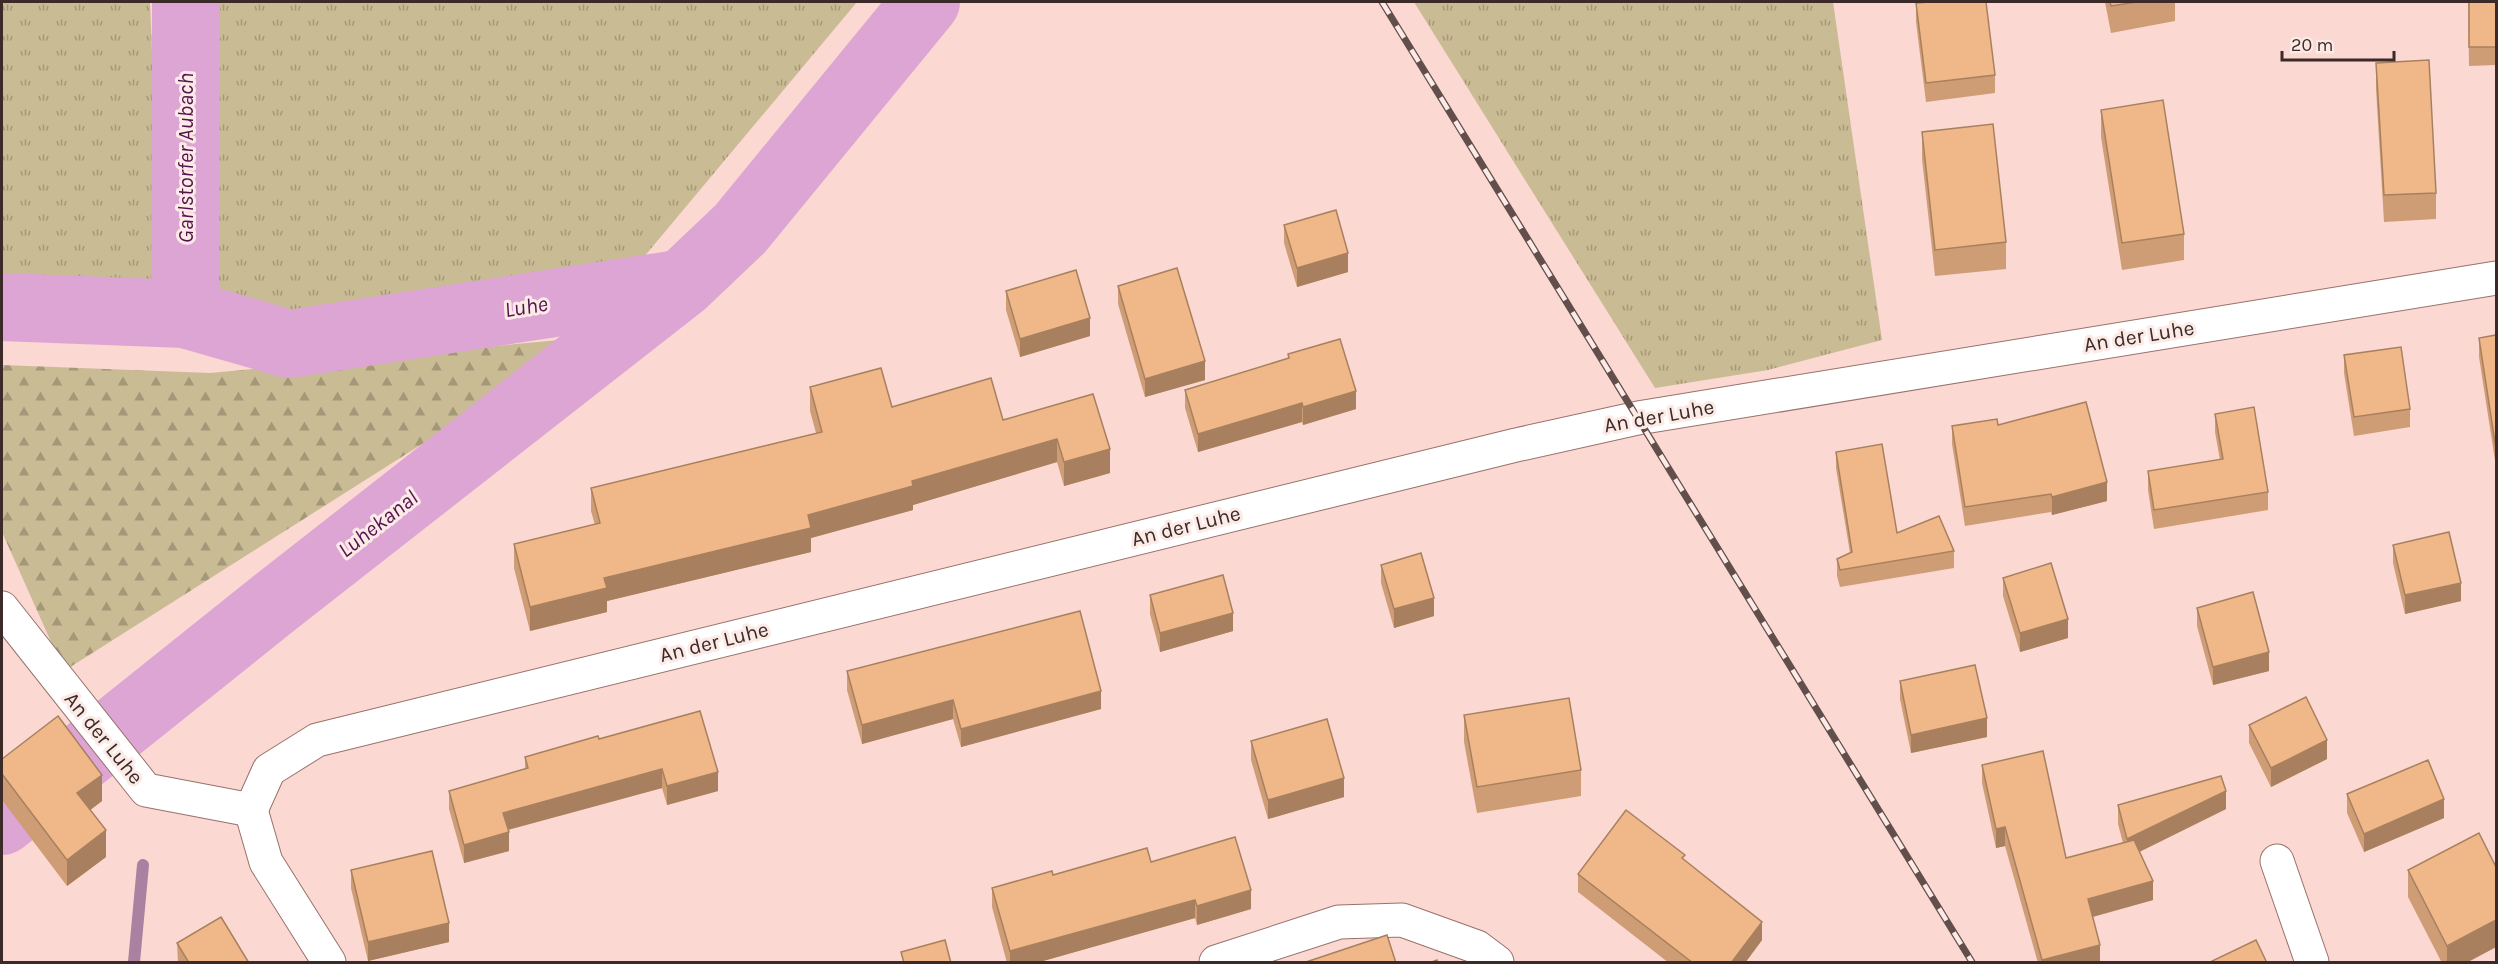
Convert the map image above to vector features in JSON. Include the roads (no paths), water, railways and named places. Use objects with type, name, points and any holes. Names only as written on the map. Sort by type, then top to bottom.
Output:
[{"type":"street","name":"An der Luhe","points":[[2,608],[146,790],[251,810],[269,770],[317,740],[1504,448],[1638,418],[2496,278]]},
{"type":"street","points":[[251,810],[266,862],[329,963]]},
{"type":"street","points":[[2277,861],[2312,963]]},
{"type":"street","points":[[1216,963],[1339,922],[1402,920],[1477,947],[1497,963]]},
{"type":"waterway","name":"Garlstorfer Aubach","points":[[185,314],[186,2]]},
{"type":"waterway","name":"Luhekanal","points":[[73,764],[273,604],[682,284],[740,229],[926,2]]},
{"type":"waterway","name":"Luhe","points":[[2,307],[185,314],[289,344],[678,284]]},
{"type":"waterway","name":"Luhekanal","points":[[2,821],[12,813]]},
{"type":"waterway","points":[[134,962],[143,865]]},
{"type":"railway","points":[[1382,2],[1972,962]]}]
